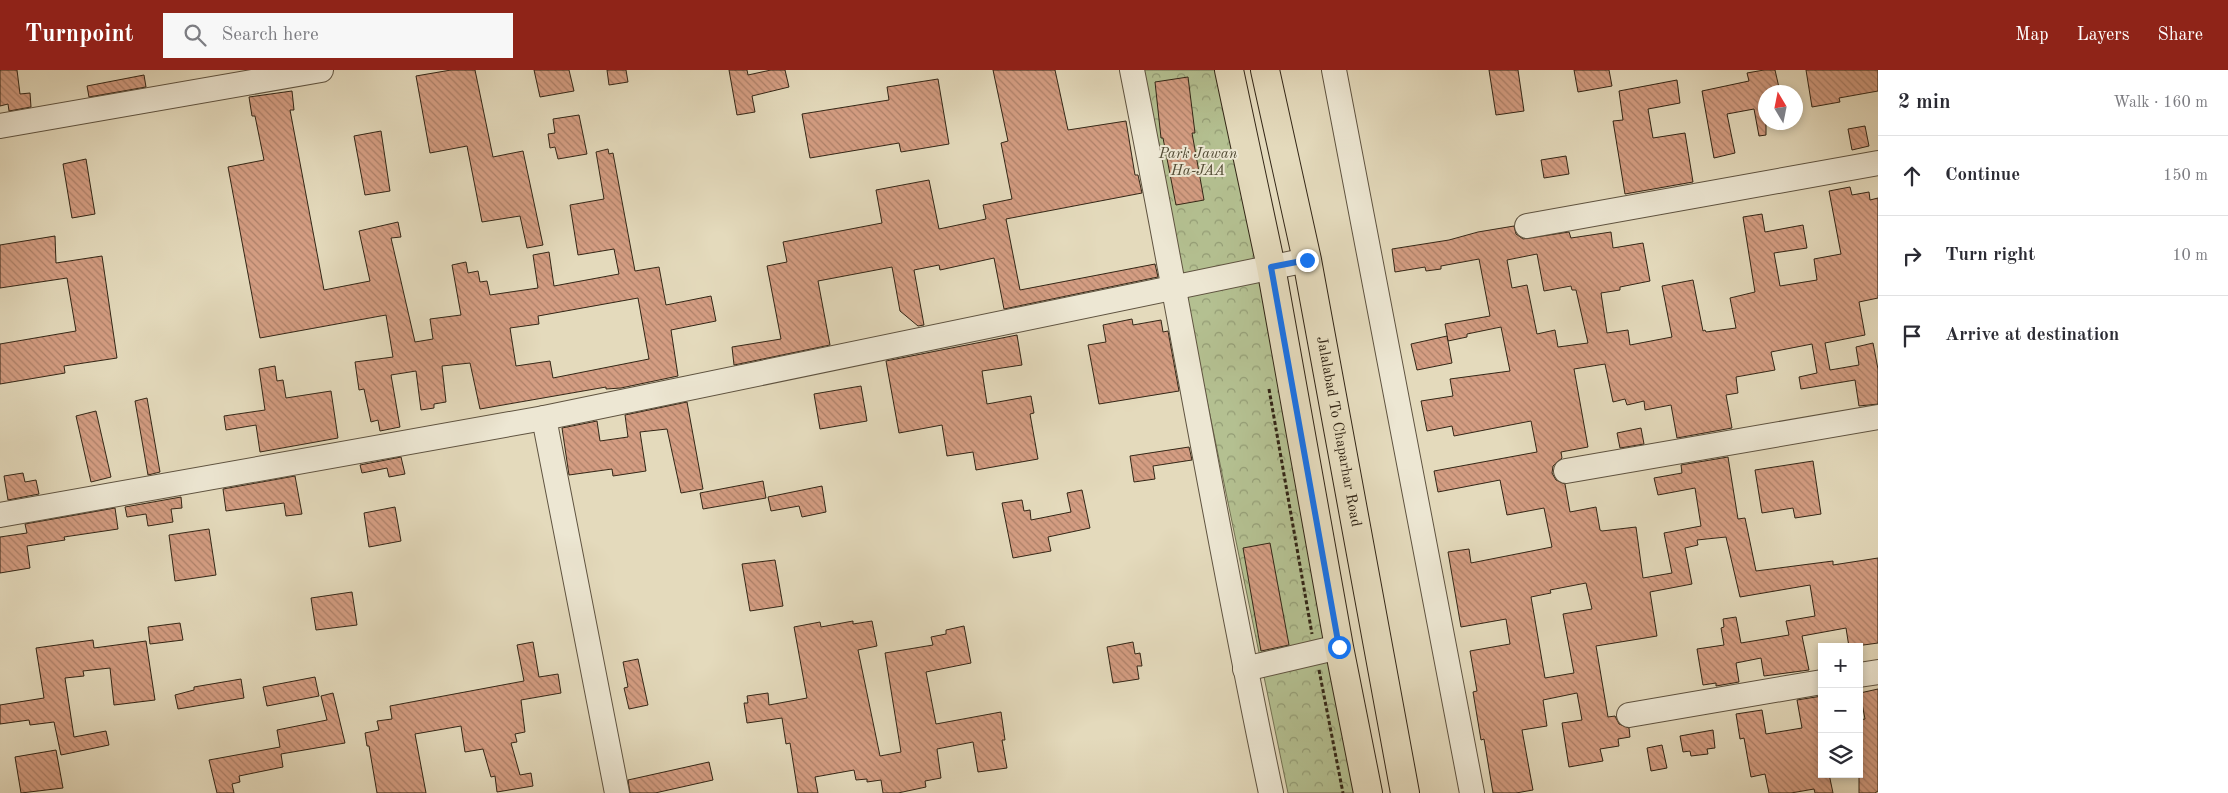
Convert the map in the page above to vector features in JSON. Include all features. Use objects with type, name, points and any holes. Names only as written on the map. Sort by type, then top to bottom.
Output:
[{"type":"main road","points":[[1229,70],[1271,267],[1327,650],[1368,793]]},
{"type":"main road","name":"Jalalabad To Chaparhar Road","points":[[1264,70],[1307,260],[1405,793]]},
{"type":"street","points":[[0,126],[321,70]]},
{"type":"street","points":[[1132,70],[1175,286],[1245,669],[1271,793]]},
{"type":"street","points":[[1334,70],[1472,793]]},
{"type":"street","points":[[1527,226],[1878,163]]},
{"type":"street","points":[[0,515],[544,418],[1307,260]]},
{"type":"street","points":[[1566,471],[1878,417]]},
{"type":"street","points":[[544,418],[617,793]]},
{"type":"street","points":[[1245,669],[1327,650]]},
{"type":"street","points":[[1863,674],[1878,672]]},
{"type":"street","points":[[1629,715],[1818,683]]},
{"type":"path","points":[[1267,380],[1327,650],[1343,793]]},
{"type":"green space","name":"Park Jawan Ha-JAA","points":[[1141,70],[1220,70],[1355,793],[1288,793],[1160,173]]},
{"type":"building","points":[[0,70],[17,70],[20,94],[30,93],[31,107],[9,111],[8,104],[0,106]]},
{"type":"building","points":[[451,70],[475,70],[493,157],[523,151],[543,245],[527,248],[520,216],[482,222],[467,146],[430,153],[416,76]]},
{"type":"building","points":[[534,70],[569,70],[574,91],[540,97]]},
{"type":"building","points":[[607,70],[626,70],[628,82],[609,85]]},
{"type":"building","points":[[729,70],[747,70],[748,75],[771,70],[785,70],[789,87],[752,96],[755,112],[737,115]]},
{"type":"building","points":[[993,70],[1055,70],[1068,130],[1126,121],[1135,175],[1138,175],[1142,193],[1006,219],[1020,290],[1155,264],[1158,277],[1004,309],[994,258],[940,270],[939,265],[914,270],[924,325],[918,326],[900,311],[892,267],[818,281],[830,345],[734,365],[732,347],[781,339],[767,266],[787,262],[783,242],[882,223],[876,190],[929,180],[939,229],[986,219],[983,205],[1012,199],[1001,143],[1008,141]]},
{"type":"building","points":[[1489,70],[1518,70],[1524,111],[1496,115]]},
{"type":"building","points":[[1574,70],[1609,70],[1612,86],[1578,92]]},
{"type":"building","points":[[1775,70],[1778,85],[1758,85],[1758,130],[1766,130],[1766,135],[1759,136],[1754,109],[1727,114],[1735,153],[1714,158],[1702,91],[1749,81],[1747,73]]},
{"type":"building","points":[[1806,70],[1878,70],[1878,91],[1839,98],[1840,102],[1812,107]]},
{"type":"building","points":[[144,75],[146,87],[89,97],[87,86]]},
{"type":"building","points":[[1188,77],[1195,133],[1192,133],[1204,200],[1176,205],[1163,138],[1161,138],[1155,82]]},
{"type":"building","points":[[938,79],[949,144],[901,152],[899,143],[810,158],[802,114],[889,100],[887,87]]},
{"type":"building","points":[[1677,80],[1680,103],[1648,109],[1653,138],[1685,133],[1693,182],[1625,194],[1613,121],[1623,120],[1619,91]]},
{"type":"building","points":[[292,91],[294,110],[290,110],[324,290],[370,281],[359,231],[398,222],[401,237],[391,238],[415,342],[433,339],[430,319],[461,315],[452,265],[466,262],[468,273],[478,271],[480,282],[487,281],[490,295],[538,288],[533,255],[549,252],[554,286],[619,274],[614,249],[578,255],[570,205],[604,199],[596,152],[608,149],[609,154],[613,153],[635,271],[659,267],[666,305],[711,296],[716,321],[671,330],[678,376],[621,388],[606,389],[606,387],[480,409],[470,363],[442,366],[446,402],[434,404],[434,408],[421,410],[416,371],[391,375],[400,427],[380,431],[378,420],[371,422],[364,389],[359,390],[355,362],[393,357],[386,315],[260,338],[228,167],[264,160],[249,97]],"holes":[[[638,298],[649,359],[553,378],[550,361],[516,366],[510,328],[539,324],[538,316]]]},
{"type":"building","points":[[579,115],[587,154],[558,159],[555,147],[550,148],[548,134],[555,133],[553,119]]},
{"type":"building","points":[[1865,126],[1869,146],[1852,150],[1848,129]]},
{"type":"building","points":[[381,131],[390,191],[365,195],[354,136]]},
{"type":"building","points":[[1566,156],[1569,174],[1544,178],[1541,160]]},
{"type":"building","points":[[86,159],[95,214],[72,218],[63,164]]},
{"type":"building","points":[[1850,187],[1852,195],[1869,192],[1870,200],[1878,198],[1878,298],[1859,302],[1865,335],[1825,343],[1830,370],[1859,365],[1856,347],[1873,343],[1878,369],[1878,404],[1859,406],[1855,380],[1801,389],[1799,377],[1817,373],[1812,344],[1771,352],[1775,370],[1736,377],[1738,393],[1726,395],[1732,428],[1677,438],[1671,405],[1645,410],[1644,401],[1627,405],[1625,399],[1613,402],[1605,364],[1574,369],[1588,447],[1561,452],[1562,458],[1553,466],[1552,473],[1556,480],[1565,484],[1570,512],[1596,507],[1600,530],[1602,531],[1636,527],[1643,578],[1672,573],[1664,533],[1701,526],[1695,488],[1658,495],[1654,478],[1682,473],[1681,465],[1728,457],[1738,519],[1745,518],[1756,571],[1833,561],[1833,565],[1878,558],[1878,643],[1863,645],[1863,643],[1848,643],[1846,628],[1802,636],[1809,670],[1764,676],[1761,658],[1736,663],[1739,682],[1716,686],[1716,683],[1703,685],[1697,649],[1724,645],[1721,628],[1724,627],[1723,619],[1736,617],[1741,643],[1789,635],[1786,621],[1815,616],[1810,585],[1740,597],[1726,537],[1697,540],[1698,545],[1685,548],[1692,584],[1650,592],[1657,636],[1596,646],[1608,717],[1615,716],[1619,724],[1629,728],[1630,737],[1618,739],[1619,746],[1600,749],[1603,761],[1569,767],[1562,723],[1582,720],[1577,693],[1543,700],[1547,726],[1522,730],[1533,790],[1516,793],[1493,793],[1484,739],[1481,740],[1473,692],[1477,691],[1470,651],[1510,644],[1506,619],[1461,627],[1448,552],[1469,549],[1471,563],[1552,547],[1544,508],[1507,515],[1500,480],[1438,492],[1434,471],[1537,452],[1531,421],[1454,436],[1452,426],[1427,431],[1421,401],[1453,396],[1450,379],[1510,371],[1501,327],[1467,334],[1467,337],[1448,341],[1445,324],[1490,316],[1479,259],[1441,266],[1441,269],[1426,271],[1425,267],[1395,272],[1392,249],[1449,240],[1478,232],[1514,226],[1516,234],[1523,239],[1569,232],[1571,238],[1611,232],[1613,248],[1643,243],[1650,281],[1620,287],[1620,290],[1601,293],[1607,333],[1628,330],[1630,345],[1672,337],[1662,286],[1693,280],[1703,331],[1736,328],[1730,298],[1755,292],[1743,217],[1762,214],[1765,232],[1803,225],[1807,248],[1774,253],[1780,286],[1817,280],[1814,259],[1841,254],[1829,191]],"holes":[[[1537,254],[1544,291],[1571,286],[1572,290],[1576,290],[1588,343],[1558,347],[1555,330],[1537,334],[1527,285],[1512,288],[1507,260]],[[1586,583],[1592,609],[1563,614],[1574,673],[1545,678],[1531,597],[1551,593],[1550,590]]]},
{"type":"building","points":[[55,236],[56,263],[102,256],[117,358],[64,366],[65,373],[0,384],[0,344],[76,331],[67,278],[0,288],[0,245]]},
{"type":"building","points":[[1132,319],[1133,325],[1161,320],[1163,332],[1168,331],[1179,391],[1099,404],[1088,345],[1106,342],[1103,325]]},
{"type":"building","points":[[1017,335],[1022,365],[982,371],[987,404],[1031,396],[1034,413],[1030,414],[1038,459],[976,470],[973,452],[947,456],[942,425],[899,433],[886,361]]},
{"type":"building","points":[[1447,336],[1452,363],[1417,370],[1411,344]]},
{"type":"building","points":[[275,366],[277,381],[283,380],[286,398],[331,391],[338,438],[260,452],[256,425],[226,430],[224,416],[265,410],[259,369]]},
{"type":"building","points":[[861,386],[867,421],[820,429],[814,394]]},
{"type":"building","points":[[147,398],[160,472],[148,475],[135,401]]},
{"type":"building","points":[[687,402],[703,489],[681,493],[667,429],[640,432],[646,471],[613,476],[612,469],[569,475],[562,428],[597,421],[600,441],[628,437],[625,415]]},
{"type":"building","points":[[96,411],[111,477],[91,482],[76,416]]},
{"type":"building","points":[[1641,428],[1644,444],[1620,448],[1617,433]]},
{"type":"building","points":[[1189,447],[1192,460],[1153,466],[1155,479],[1134,482],[1130,456]]},
{"type":"building","points":[[401,457],[405,474],[389,477],[387,468],[362,473],[360,465]]},
{"type":"building","points":[[1813,461],[1821,514],[1795,518],[1793,508],[1762,513],[1755,470]]},
{"type":"building","points":[[23,473],[25,482],[36,480],[39,494],[8,500],[4,476]]},
{"type":"building","points":[[295,476],[302,514],[286,516],[284,503],[226,511],[223,489]]},
{"type":"building","points":[[763,481],[766,498],[703,509],[700,493]]},
{"type":"building","points":[[822,486],[826,512],[802,517],[799,506],[771,511],[768,497]]},
{"type":"building","points":[[1082,490],[1090,528],[1048,537],[1051,551],[1013,558],[1002,503],[1022,500],[1024,511],[1030,510],[1031,520],[1071,512],[1067,493]]},
{"type":"building","points":[[181,497],[182,508],[171,509],[173,522],[148,526],[146,514],[127,517],[125,507]]},
{"type":"building","points":[[395,507],[401,541],[369,547],[364,513]]},
{"type":"building","points":[[115,508],[118,529],[64,537],[65,540],[27,546],[30,568],[0,573],[0,537],[27,533],[25,524]]},
{"type":"building","points":[[209,529],[216,575],[175,581],[169,535]]},
{"type":"building","points":[[1270,543],[1289,645],[1261,651],[1243,548]]},
{"type":"building","points":[[775,560],[783,606],[750,611],[742,564]]},
{"type":"building","points":[[352,592],[357,625],[316,630],[311,598]]},
{"type":"building","points":[[853,621],[853,624],[872,621],[877,646],[858,650],[880,756],[901,752],[885,653],[933,645],[931,637],[946,634],[946,630],[964,626],[971,663],[926,672],[936,724],[1001,712],[1005,740],[1002,740],[1007,768],[978,772],[973,742],[937,749],[941,778],[925,781],[926,787],[898,793],[883,793],[881,780],[867,782],[867,779],[856,780],[854,770],[815,777],[818,793],[798,793],[790,743],[786,744],[782,718],[747,723],[744,703],[748,703],[747,696],[768,693],[769,705],[807,698],[794,627],[820,622],[821,627]]},
{"type":"building","points":[[180,623],[183,640],[150,644],[148,627]]},
{"type":"building","points":[[93,640],[94,648],[146,641],[155,700],[114,705],[110,668],[83,671],[84,676],[65,678],[74,737],[106,731],[109,745],[61,755],[54,722],[30,725],[29,720],[0,724],[0,705],[44,698],[36,648]]},
{"type":"building","points":[[533,642],[539,677],[558,674],[561,693],[521,700],[525,732],[515,734],[517,742],[511,743],[520,775],[531,773],[533,786],[497,792],[495,776],[491,777],[483,749],[465,752],[461,726],[415,734],[426,793],[377,793],[365,733],[379,730],[377,721],[392,719],[390,706],[524,681],[517,645]]},
{"type":"building","points":[[1133,642],[1135,654],[1140,653],[1142,666],[1137,666],[1139,679],[1113,683],[1107,647]]},
{"type":"building","points":[[638,659],[648,705],[629,709],[624,688],[628,687],[623,662]]},
{"type":"building","points":[[315,677],[319,696],[267,706],[263,687]]},
{"type":"building","points":[[241,679],[244,698],[178,709],[175,695],[194,690],[194,687]]},
{"type":"building","points":[[1878,689],[1878,791],[1875,793],[1859,793],[1859,778],[1863,778],[1863,719],[1865,719],[1863,692]]},
{"type":"building","points":[[333,693],[345,743],[281,754],[283,767],[239,776],[240,782],[232,784],[234,793],[217,793],[209,760],[280,747],[277,730],[327,720],[321,696]]},
{"type":"building","points":[[1818,697],[1818,778],[1830,778],[1833,793],[1815,793],[1814,789],[1791,793],[1769,793],[1765,774],[1751,777],[1744,738],[1740,739],[1736,714],[1762,710],[1766,734],[1802,728],[1797,700]]},
{"type":"building","points":[[1713,730],[1715,748],[1707,749],[1708,754],[1691,756],[1690,751],[1683,752],[1680,736]]},
{"type":"building","points":[[1662,745],[1667,768],[1651,771],[1647,748]]},
{"type":"building","points":[[56,750],[63,788],[21,793],[15,757]]},
{"type":"building","points":[[709,762],[713,780],[655,793],[630,793],[628,780]]},
{"type":"route","points":[[1307,260],[1271,267],[1339,647]]}]
